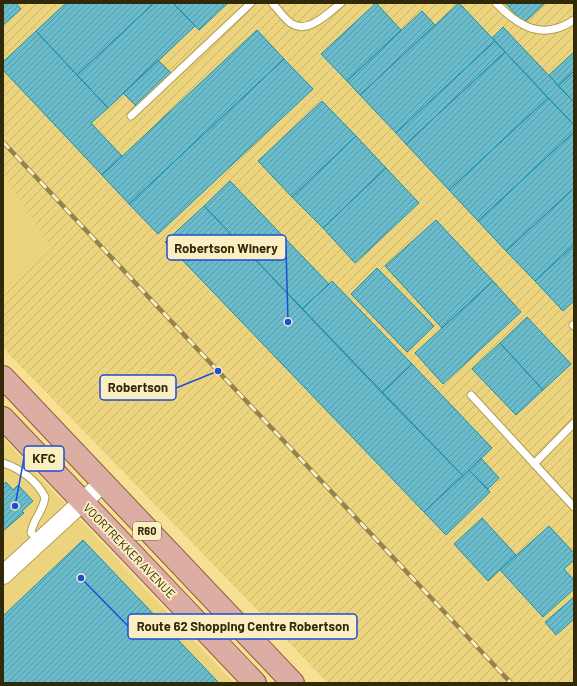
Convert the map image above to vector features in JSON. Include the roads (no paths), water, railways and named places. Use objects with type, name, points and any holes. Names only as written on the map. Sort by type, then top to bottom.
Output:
[{"type":"main road","name":"R60","points":[[3,377],[102,484],[293,683]]},
{"type":"main road","name":"VOORTREKKER AVENUE","points":[[3,418],[255,683]]},
{"type":"street","points":[[4,572],[40,542],[102,484]]},
{"type":"lane","points":[[132,116],[251,3]]},
{"type":"lane","points":[[272,3],[292,24],[302,26],[313,24],[341,3]]},
{"type":"lane","points":[[496,3],[522,25],[537,30],[552,30],[574,20]]},
{"type":"lane","points":[[471,395],[574,506]]},
{"type":"lane","points":[[534,464],[574,423]]},
{"type":"lane","points":[[3,464],[14,467],[27,474],[45,497],[40,515],[33,522],[31,533],[40,542]]},
{"type":"railway","points":[[3,142],[511,683]]},
{"type":"place","name":"Robertson Winery","points":[[288,322]]},
{"type":"place","name":"Robertson","points":[[218,371]]},
{"type":"place","name":"KFC","points":[[15,506]]},
{"type":"place","name":"Route 62 Shopping Centre Robertson","points":[[81,578]]}]
